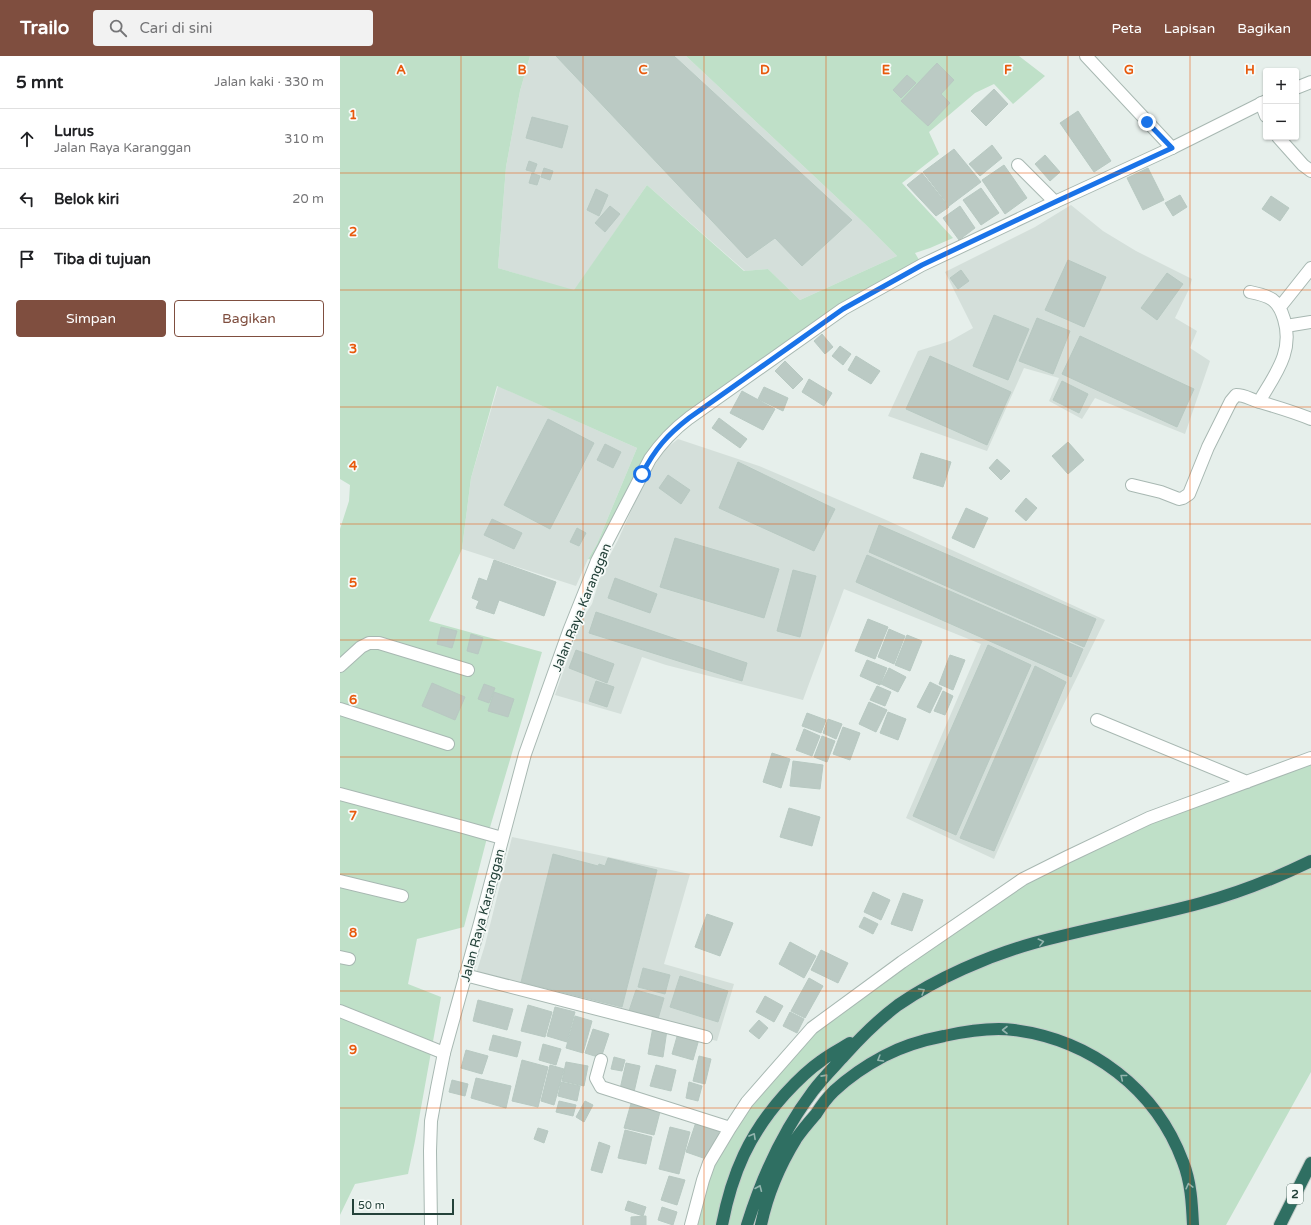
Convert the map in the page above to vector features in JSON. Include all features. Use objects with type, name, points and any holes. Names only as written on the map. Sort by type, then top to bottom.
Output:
[{"type":"highway","points":[[747,1225],[757,1194],[773,1156],[790,1125],[814,1090],[862,1036],[898,1005],[940,980],[986,960],[1034,944],[1216,899],[1244,890],[1311,861]]},
{"type":"highway","points":[[760,1225],[778,1173],[796,1139],[834,1091],[856,1074],[884,1056],[920,1041],[975,1030],[1014,1030],[1056,1040],[1095,1057],[1125,1078],[1152,1106],[1170,1135],[1183,1162],[1192,1196],[1193,1225]]},
{"type":"highway","points":[[722,1225],[725,1207],[735,1174],[757,1128],[769,1111],[794,1083],[820,1061],[862,1036]]},
{"type":"highway","name":"2","points":[[1280,1225],[1311,1163]]},
{"type":"street","points":[[1086,56],[1172,148]]},
{"type":"street","points":[[1299,87],[1311,82]]},
{"type":"street","name":"Jalan Raya Karanggan","points":[[431,1225],[431,1121],[444,1053],[525,754],[569,631],[597,561],[650,459],[660,444],[674,429],[843,309],[922,265],[1172,148],[1263,102]]},
{"type":"street","points":[[1281,140],[1303,166],[1311,171]]},
{"type":"street","points":[[1018,165],[1055,202]]},
{"type":"street","points":[[1280,307],[1311,268]]},
{"type":"street","points":[[1250,292],[1269,297],[1276,302],[1280,307],[1288,334],[1286,351],[1259,402]]},
{"type":"street","points":[[1286,326],[1311,322]]},
{"type":"street","points":[[1132,485],[1161,492],[1175,499],[1183,498],[1188,494],[1208,447],[1231,401],[1236,395],[1244,395],[1259,402],[1290,410],[1311,419]]},
{"type":"street","points":[[340,666],[361,647],[369,643],[379,643],[468,670]]},
{"type":"street","points":[[340,709],[448,744]]},
{"type":"street","points":[[1097,720],[1247,782]]},
{"type":"street","points":[[691,1225],[707,1169],[730,1128],[747,1102],[812,1028],[902,962],[1023,879],[1149,818],[1311,758]]},
{"type":"street","points":[[340,794],[463,826],[502,838]]},
{"type":"street","points":[[340,881],[402,896]]},
{"type":"street","points":[[465,975],[706,1036]]},
{"type":"street","points":[[340,1011],[444,1053]]},
{"type":"street","points":[[600,1060],[596,1078],[601,1087],[730,1128]]},
{"type":"shaded area","points":[[530,56],[686,56],[865,224],[897,256],[800,300],[768,269],[745,271],[647,185],[574,291],[498,268],[506,167],[520,91]]},
{"type":"shaded area","points":[[1071,205],[1103,231],[1136,251],[1192,279],[1189,289],[1175,318],[1197,331],[1190,348],[1210,361],[1185,434],[1095,398],[1082,419],[1049,401],[1059,378],[1024,368],[987,451],[888,416],[918,351],[950,341],[973,328],[945,272],[1035,227]]},
{"type":"shaded area","points":[[498,386],[637,448],[597,544],[588,559],[576,586],[462,549],[471,478]]},
{"type":"shaded area","points":[[678,439],[759,466],[884,519],[1105,620],[1053,726],[994,859],[906,818],[981,644],[844,589],[803,700],[666,665],[642,657],[621,714],[555,695],[582,619],[592,604],[603,568],[618,540],[640,491],[663,451]]},
{"type":"shaded area","points":[[512,837],[690,874],[664,964],[734,984],[717,1041],[474,980],[485,945]],"holes":[[[553,855],[598,866],[599,864],[605,866],[608,858],[657,871],[622,1007],[521,981]],[[643,968],[670,975],[665,994],[638,987]],[[680,976],[728,991],[718,1022],[671,1007]],[[636,990],[664,998],[658,1019],[629,1011]]]},
{"type":"green space","points":[[340,56],[530,56],[520,91],[506,167],[498,268],[574,290],[647,185],[744,271],[768,269],[800,300],[897,256],[865,224],[686,56],[1019,56],[1045,76],[1013,104],[994,84],[975,93],[929,132],[939,154],[902,183],[953,238],[915,253],[922,265],[843,309],[674,429],[597,561],[588,559],[597,544],[637,448],[497,386],[471,478],[462,549],[429,621],[542,652],[488,834],[464,927],[417,939],[408,984],[441,997],[408,1174],[355,1184],[340,1215],[340,529],[349,501],[350,485],[340,479]]},
{"type":"green space","points":[[1311,756],[1311,1072],[1226,1225],[761,1225],[778,1173],[833,1091],[814,1090],[747,1225],[691,1225],[720,1145],[812,1028],[1067,857]]},
{"type":"building","points":[[556,56],[674,56],[852,220],[802,266],[775,238],[747,258]]},
{"type":"building","points":[[937,63],[954,80],[941,94],[950,103],[928,126],[901,101]]},
{"type":"building","points":[[907,75],[916,83],[901,98],[893,90]]},
{"type":"building","points":[[994,89],[1008,104],[986,126],[971,111]]},
{"type":"building","points":[[1078,111],[1111,161],[1094,172],[1060,123]]},
{"type":"building","points":[[532,117],[568,126],[562,148],[526,138]]},
{"type":"building","points":[[992,145],[1002,158],[980,176],[969,164]]},
{"type":"building","points":[[954,149],[981,182],[949,206],[923,172]]},
{"type":"building","points":[[1045,155],[1060,172],[1050,181],[1035,164]]},
{"type":"building","points":[[529,161],[537,164],[534,172],[526,170]]},
{"type":"building","points":[[1004,165],[1027,198],[1005,214],[982,180]]},
{"type":"building","points":[[544,168],[553,171],[550,180],[541,177]]},
{"type":"building","points":[[1148,168],[1164,200],[1143,210],[1127,178]]},
{"type":"building","points":[[532,173],[540,176],[537,185],[529,183]]},
{"type":"building","points":[[922,173],[949,207],[936,216],[907,185]]},
{"type":"building","points":[[981,188],[999,213],[981,225],[963,200]]},
{"type":"building","points":[[596,189],[608,195],[599,216],[587,210]]},
{"type":"building","points":[[1180,195],[1187,207],[1173,216],[1165,203]]},
{"type":"building","points":[[1271,196],[1289,208],[1280,221],[1262,209]]},
{"type":"building","points":[[610,206],[620,214],[605,232],[595,223]]},
{"type":"building","points":[[960,206],[975,228],[959,240],[943,218]]},
{"type":"building","points":[[1068,260],[1106,277],[1084,327],[1045,310]]},
{"type":"building","points":[[961,270],[969,281],[958,289],[950,278]]},
{"type":"building","points":[[1167,273],[1183,284],[1157,320],[1141,308]]},
{"type":"building","points":[[994,315],[1029,329],[1008,380],[973,366]]},
{"type":"building","points":[[1037,318],[1070,331],[1053,374],[1019,361]]},
{"type":"building","points":[[822,334],[833,347],[825,354],[814,341]]},
{"type":"building","points":[[1080,336],[1194,389],[1177,427],[1062,374]]},
{"type":"building","points":[[840,346],[851,354],[843,365],[832,356]]},
{"type":"building","points":[[856,356],[880,371],[871,384],[848,370]]},
{"type":"building","points":[[930,356],[1011,392],[987,445],[906,409]]},
{"type":"building","points":[[785,361],[803,379],[793,389],[775,371]]},
{"type":"building","points":[[809,379],[832,393],[824,406],[802,392]]},
{"type":"building","points":[[1062,381],[1088,394],[1079,413],[1053,400]]},
{"type":"building","points":[[764,387],[788,398],[783,411],[758,399]]},
{"type":"building","points":[[742,391],[775,409],[763,430],[730,413]]},
{"type":"building","points":[[719,418],[747,439],[740,448],[712,428]]},
{"type":"building","points":[[548,419],[594,443],[550,529],[504,505]]},
{"type":"building","points":[[1068,442],[1084,460],[1068,474],[1052,456]]},
{"type":"building","points":[[605,444],[621,452],[613,468],[597,460]]},
{"type":"building","points":[[921,453],[951,462],[943,487],[913,478]]},
{"type":"building","points":[[997,459],[1010,471],[1001,480],[989,468]]},
{"type":"building","points":[[738,462],[835,509],[814,551],[719,508]]},
{"type":"building","points":[[668,475],[690,490],[681,504],[659,488]]},
{"type":"building","points":[[1026,498],[1037,508],[1026,521],[1015,511]]},
{"type":"building","points":[[966,508],[988,518],[974,548],[952,538]]},
{"type":"building","points":[[492,519],[522,533],[514,549],[484,535]]},
{"type":"building","points":[[879,525],[1096,619],[1084,647],[869,552]]},
{"type":"building","points":[[577,528],[586,533],[579,546],[570,542]]},
{"type":"building","points":[[675,538],[779,569],[764,618],[660,587]]},
{"type":"building","points":[[867,555],[1083,649],[1071,677],[856,582]]},
{"type":"building","points":[[494,560],[556,582],[544,616],[499,600],[494,614],[476,608],[479,601],[472,598],[479,578],[487,581]]},
{"type":"building","points":[[793,570],[816,576],[800,637],[777,631]]},
{"type":"building","points":[[615,578],[657,594],[650,613],[608,598]]},
{"type":"building","points":[[596,612],[747,663],[742,681],[589,633]]},
{"type":"building","points":[[868,619],[888,627],[875,659],[855,651]]},
{"type":"building","points":[[441,627],[457,631],[452,648],[437,644]]},
{"type":"building","points":[[889,629],[905,636],[894,664],[878,657]]},
{"type":"building","points":[[471,634],[483,638],[478,654],[467,651]]},
{"type":"building","points":[[907,635],[922,641],[910,671],[895,665]]},
{"type":"building","points":[[988,645],[1031,665],[956,835],[913,816]]},
{"type":"building","points":[[576,650],[614,664],[607,683],[569,668]]},
{"type":"building","points":[[950,655],[965,660],[953,690],[939,684]]},
{"type":"building","points":[[867,660],[887,668],[880,685],[860,676]]},
{"type":"building","points":[[1035,666],[1066,682],[994,851],[960,838]]},
{"type":"building","points":[[889,668],[906,677],[898,692],[881,684]]},
{"type":"building","points":[[596,681],[614,687],[607,707],[589,701]]},
{"type":"building","points":[[930,682],[942,688],[930,713],[917,707]]},
{"type":"building","points":[[432,683],[465,697],[455,720],[422,706]]},
{"type":"building","points":[[484,684],[495,688],[489,703],[478,699]]},
{"type":"building","points":[[877,686],[891,692],[885,706],[870,700]]},
{"type":"building","points":[[943,691],[953,696],[945,715],[934,711]]},
{"type":"building","points":[[494,692],[514,699],[508,717],[488,711]]},
{"type":"building","points":[[869,702],[887,710],[876,732],[859,724]]},
{"type":"building","points":[[888,712],[906,719],[898,740],[880,733]]},
{"type":"building","points":[[807,713],[826,720],[821,733],[802,726]]},
{"type":"building","points":[[828,719],[842,724],[836,739],[823,733]]},
{"type":"building","points":[[843,727],[860,733],[850,760],[833,754]]},
{"type":"building","points":[[804,729],[820,736],[812,756],[796,750]]},
{"type":"building","points":[[822,736],[835,741],[827,762],[814,757]]},
{"type":"building","points":[[772,753],[790,759],[781,788],[763,782]]},
{"type":"building","points":[[793,761],[823,765],[820,789],[790,786]]},
{"type":"building","points":[[789,808],[820,817],[812,846],[780,837]]},
{"type":"building","points":[[553,854],[598,866],[599,864],[605,866],[608,858],[657,870],[622,1007],[521,982]]},
{"type":"building","points":[[873,892],[890,900],[881,920],[864,912]]},
{"type":"building","points":[[903,893],[923,900],[912,931],[891,924]]},
{"type":"building","points":[[707,914],[733,923],[720,956],[695,947]]},
{"type":"building","points":[[864,917],[878,924],[873,934],[859,927]]},
{"type":"building","points":[[790,942],[816,956],[804,978],[779,964]]},
{"type":"building","points":[[821,950],[848,963],[838,983],[811,970]]},
{"type":"building","points":[[643,968],[670,975],[665,994],[638,987]]},
{"type":"building","points":[[680,976],[728,991],[718,1022],[670,1007]]},
{"type":"building","points":[[809,978],[823,986],[805,1018],[791,1011]]},
{"type":"building","points":[[636,990],[664,998],[658,1019],[629,1011]]},
{"type":"building","points":[[765,996],[783,1006],[774,1022],[756,1012]]},
{"type":"building","points":[[478,1000],[513,1009],[507,1030],[473,1021]]},
{"type":"building","points":[[528,1005],[552,1012],[545,1037],[521,1031]]},
{"type":"building","points":[[555,1007],[575,1012],[567,1042],[547,1036]]},
{"type":"building","points":[[790,1012],[804,1019],[797,1033],[783,1026]]},
{"type":"building","points":[[575,1016],[592,1021],[583,1053],[566,1048]]},
{"type":"building","points":[[759,1020],[768,1028],[759,1039],[749,1031]]},
{"type":"building","points":[[653,1027],[667,1030],[663,1057],[648,1054]]},
{"type":"building","points":[[593,1029],[609,1034],[601,1058],[585,1053]]},
{"type":"building","points":[[678,1033],[699,1039],[693,1060],[672,1054]]},
{"type":"building","points":[[493,1035],[521,1042],[517,1057],[489,1050]]},
{"type":"building","points":[[543,1044],[561,1049],[556,1065],[539,1060]]},
{"type":"building","points":[[466,1050],[488,1056],[482,1074],[461,1068]]},
{"type":"building","points":[[699,1056],[711,1059],[705,1084],[693,1081]]},
{"type":"building","points":[[614,1057],[625,1060],[622,1071],[611,1069]]},
{"type":"building","points":[[522,1060],[548,1067],[538,1107],[512,1101]]},
{"type":"building","points":[[566,1062],[588,1066],[584,1086],[562,1081]]},
{"type":"building","points":[[626,1063],[640,1066],[634,1092],[620,1089]]},
{"type":"building","points":[[550,1065],[564,1069],[554,1105],[541,1101]]},
{"type":"building","points":[[656,1065],[676,1070],[671,1091],[650,1086]]},
{"type":"building","points":[[476,1078],[511,1086],[506,1108],[471,1098]]},
{"type":"building","points":[[452,1080],[468,1084],[465,1096],[449,1092]]},
{"type":"building","points":[[561,1082],[580,1086],[577,1101],[558,1096]]},
{"type":"building","points":[[689,1082],[702,1086],[698,1101],[686,1098]]},
{"type":"building","points":[[632,1100],[661,1108],[654,1135],[624,1128]]},
{"type":"building","points":[[559,1101],[576,1105],[573,1116],[556,1112]]},
{"type":"building","points":[[585,1101],[593,1105],[584,1122],[576,1117]]},
{"type":"building","points":[[696,1122],[720,1129],[709,1160],[686,1152]]},
{"type":"building","points":[[670,1127],[690,1132],[679,1174],[659,1169]]},
{"type":"building","points":[[538,1128],[548,1131],[544,1143],[534,1139]]},
{"type":"building","points":[[625,1130],[652,1137],[646,1164],[618,1158]]},
{"type":"building","points":[[599,1142],[610,1146],[602,1173],[591,1170]]},
{"type":"building","points":[[669,1176],[685,1180],[677,1205],[661,1200]]},
{"type":"building","points":[[628,1201],[646,1207],[643,1216],[625,1210]]},
{"type":"building","points":[[662,1207],[677,1212],[673,1225],[658,1220]]},
{"type":"building","points":[[646,1216],[646,1225],[631,1225],[631,1217]]},
{"type":"route","points":[[642,474],[660,444],[674,429],[843,309],[922,265],[1172,148],[1147,122]]}]
